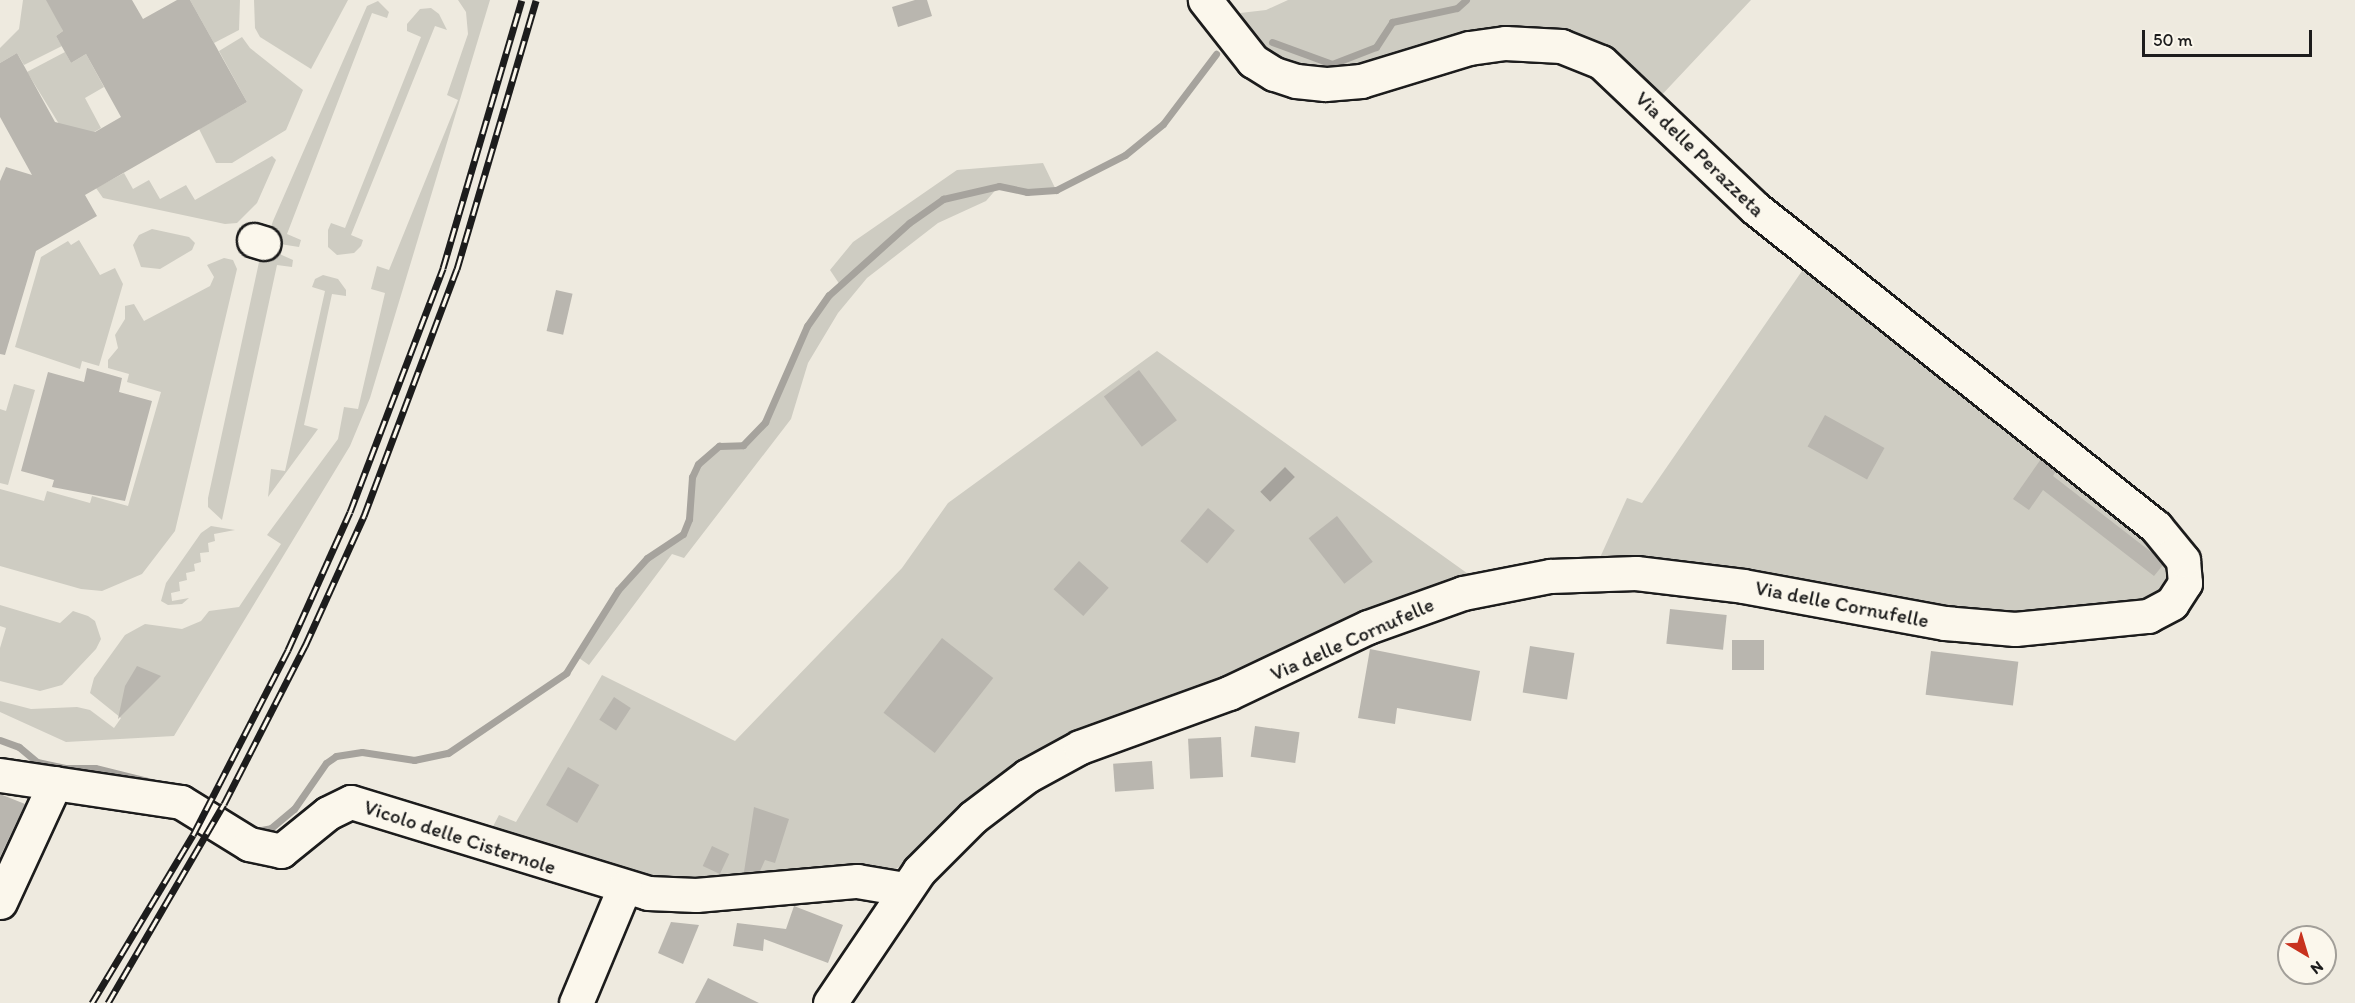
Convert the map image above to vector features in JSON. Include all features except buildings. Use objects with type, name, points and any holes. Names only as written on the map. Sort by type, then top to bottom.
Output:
[{"type":"street","name":"Via delle Perazzeta","points":[[1205,0],[1253,61],[1266,71],[1296,81],[1325,84],[1360,81],[1469,48],[1505,43],[1561,46],[1601,62],[1755,208],[2145,518]]},
{"type":"street","name":"Via delle Cornufelle","points":[[830,1003],[904,889],[983,808],[1054,759],[1243,687],[1375,624],[1463,593],[1550,576],[1636,573],[1743,586],[1976,627],[2035,629],[2102,623],[2161,610],[2172,603],[2185,583],[2185,564],[2180,554],[2145,518]]},
{"type":"street","name":"Vicolo delle Cisternole","points":[[0,775],[181,802],[249,844],[281,851],[328,813],[351,802],[624,888],[673,896],[867,881],[904,889]]},
{"type":"street","points":[[0,902],[55,783]]},
{"type":"street","points":[[576,1003],[624,888]]},
{"type":"shaded area","points":[[23,0],[48,0],[63,31],[56,36],[62,46],[24,65],[17,53],[0,63],[0,48],[19,29]]},
{"type":"shaded area","points":[[190,0],[240,0],[239,30],[214,43]]},
{"type":"shaded area","points":[[254,0],[348,0],[311,69],[260,37],[255,28]]},
{"type":"shaded area","points":[[458,0],[490,0],[370,398],[350,446],[174,736],[66,742],[0,712],[0,701],[31,709],[77,707],[90,710],[114,728],[121,718],[90,693],[94,678],[125,635],[145,624],[182,629],[201,621],[209,611],[239,607],[281,544],[267,535],[338,439],[344,407],[358,409],[385,293],[371,289],[377,266],[389,270],[458,100],[447,95],[468,34],[466,12]]},
{"type":"shaded area","points":[[1288,0],[1751,0],[1657,100],[1605,46],[1590,39],[1549,34],[1394,67],[1290,72],[1223,15],[1266,10]]},
{"type":"shaded area","points":[[378,1],[389,12],[387,18],[372,13],[287,234],[301,240],[299,247],[280,244],[270,230],[273,221],[367,6]]},
{"type":"shaded area","points":[[431,8],[439,14],[447,30],[435,26],[351,235],[363,240],[361,246],[354,253],[337,255],[328,247],[328,230],[331,223],[345,228],[421,37],[407,31],[407,24],[420,9]]},
{"type":"shaded area","points":[[242,37],[250,48],[303,90],[286,130],[232,163],[216,163],[199,129],[247,102],[219,51]]},
{"type":"shaded area","points":[[65,52],[71,63],[86,54],[104,87],[85,98],[101,128],[72,145],[27,72]]},
{"type":"shaded area","points":[[272,156],[276,160],[257,203],[237,223],[225,224],[103,198],[96,188],[124,173],[133,189],[149,180],[160,199],[186,185],[195,200]]},
{"type":"shaded area","points":[[1043,163],[1056,190],[1027,192],[999,186],[986,201],[938,223],[867,278],[838,313],[808,363],[791,419],[684,558],[672,554],[589,665],[579,658],[618,590],[647,558],[683,533],[689,519],[692,477],[698,464],[719,446],[743,445],[765,422],[807,326],[840,285],[830,270],[853,242],[957,170]]},
{"type":"shaded area","points":[[152,229],[189,237],[195,243],[192,250],[160,269],[141,267],[133,245],[139,235]]},
{"type":"shaded area","points":[[79,240],[100,275],[115,268],[123,284],[99,366],[82,361],[80,369],[15,347],[41,257],[68,241],[71,245]]},
{"type":"shaded area","points":[[275,252],[293,260],[292,267],[277,265],[222,520],[208,507],[208,498],[259,262],[267,253]]},
{"type":"shaded area","points":[[224,258],[233,260],[237,269],[175,531],[142,574],[102,591],[81,589],[0,566],[0,489],[44,501],[47,491],[90,503],[92,496],[128,506],[161,392],[127,382],[129,374],[108,368],[108,360],[118,348],[115,335],[125,319],[125,306],[134,304],[144,321],[210,286],[214,277],[207,265]]},
{"type":"shaded area","points":[[1804,268],[2166,554],[2176,571],[2161,596],[2046,624],[1598,562],[1627,498],[1642,503]]},
{"type":"shaded area","points":[[323,275],[338,279],[346,290],[346,296],[332,294],[304,425],[318,429],[268,497],[271,469],[285,471],[325,291],[312,287],[315,279]]},
{"type":"shaded area","points":[[1157,351],[1478,581],[1307,651],[1097,726],[893,871],[711,891],[487,838],[499,815],[516,822],[602,675],[735,741],[902,568],[948,503]]},
{"type":"shaded area","points":[[14,384],[35,390],[8,485],[0,483],[0,409],[6,411]]},
{"type":"shaded area","points":[[1285,467],[1295,477],[1270,502],[1260,492]]},
{"type":"shaded area","points":[[211,526],[235,530],[214,534],[215,541],[208,543],[209,552],[200,553],[201,562],[194,564],[195,571],[186,573],[187,580],[179,582],[180,591],[171,593],[172,601],[189,598],[182,604],[168,605],[161,601],[166,583],[201,533]]},
{"type":"shaded area","points":[[0,605],[60,623],[73,611],[88,616],[95,621],[101,639],[96,649],[62,685],[40,691],[0,681],[0,648],[6,628],[0,626]]},
{"type":"waterway","points":[[1272,42],[1332,64],[1376,47],[1392,22],[1457,8],[1466,0]]},
{"type":"waterway","points":[[256,831],[271,828],[294,809],[326,763],[336,756],[362,752],[414,760],[448,753],[566,673],[618,590],[647,558],[683,534],[689,519],[692,477],[698,464],[719,446],[743,445],[765,422],[807,326],[829,295],[909,223],[943,199],[999,186],[1027,192],[1056,190],[1125,155],[1163,124],[1216,54]]},
{"type":"waterway","points":[[0,740],[19,747],[37,762],[66,768],[95,768],[156,783]]},
{"type":"railway","points":[[92,1003],[193,835],[288,650],[350,512],[443,268],[522,0]]},
{"type":"railway","points":[[108,1003],[224,804],[305,646],[364,516],[457,269],[536,0]]}]
